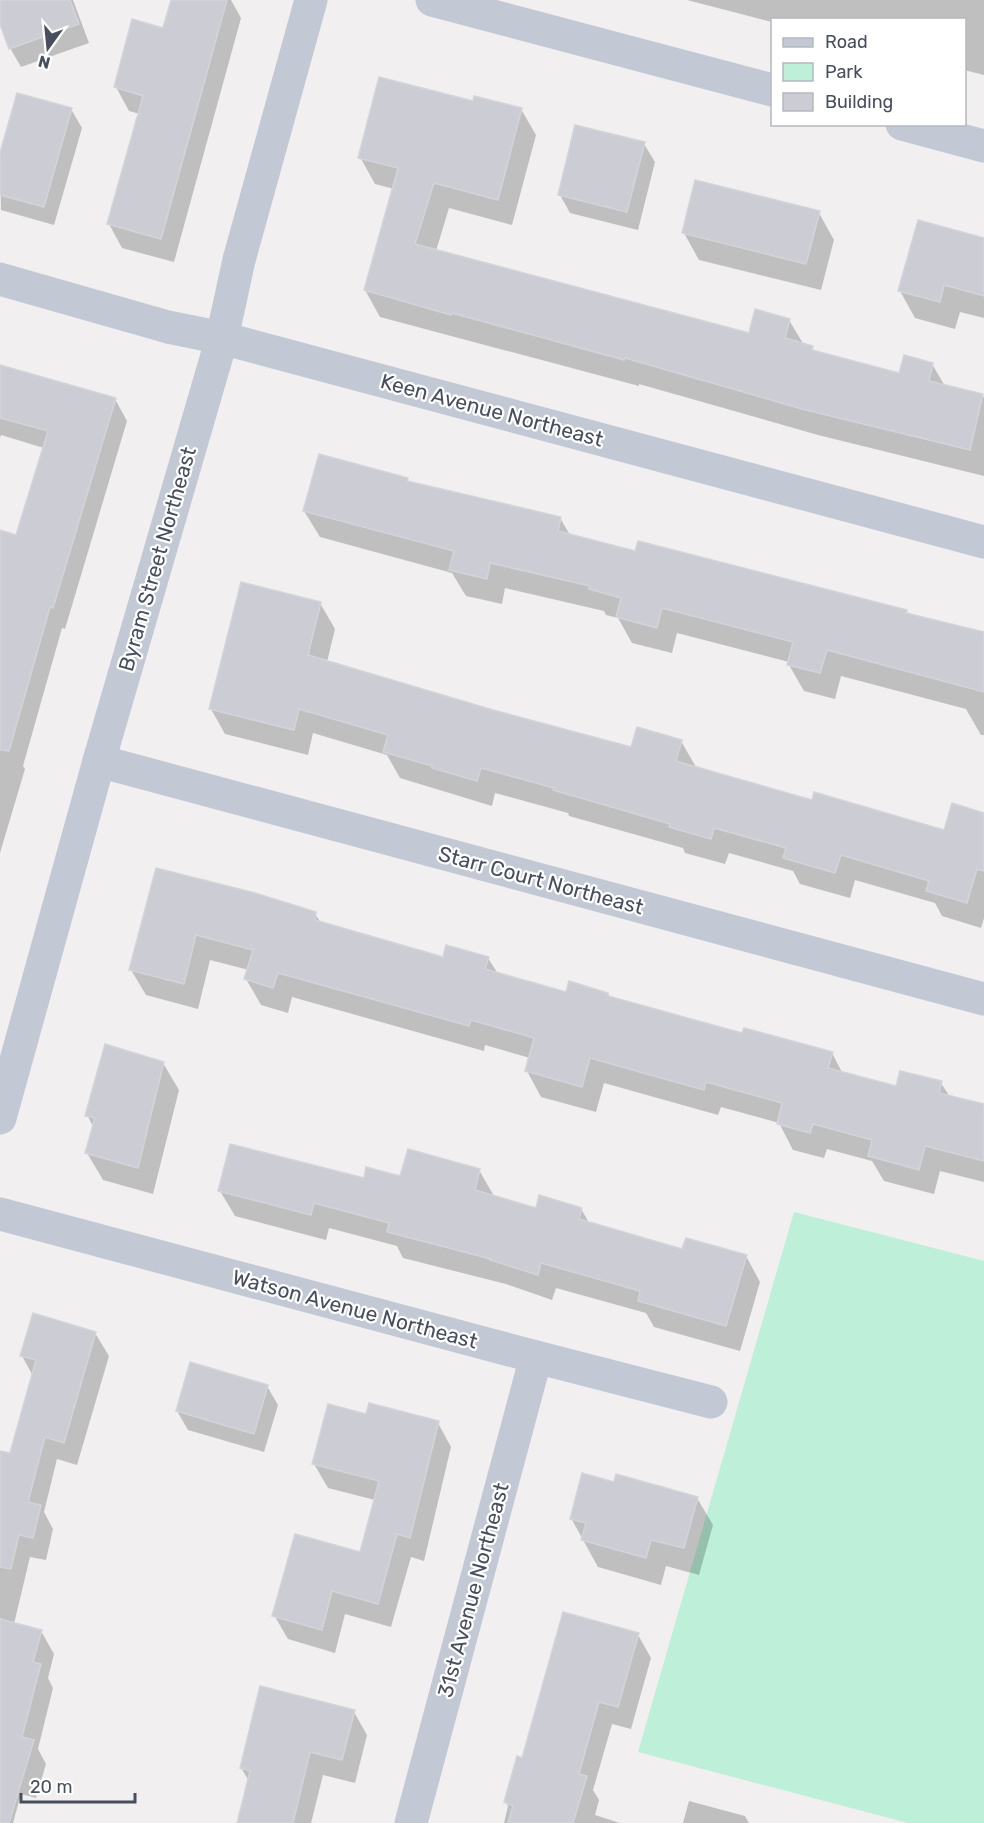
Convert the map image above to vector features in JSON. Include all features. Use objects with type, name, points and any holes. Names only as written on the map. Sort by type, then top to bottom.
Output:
[{"type":"street","name":"Byram Street Northeast","points":[[0,1118],[99,761],[222,338],[239,260],[311,0]]},
{"type":"street","points":[[432,0],[771,90]]},
{"type":"street","points":[[909,126],[984,146]]},
{"type":"street","name":"Keen Avenue Northeast","points":[[0,279],[168,327],[222,338],[984,542]]},
{"type":"street","name":"Starr Court Northeast","points":[[99,761],[984,999]]},
{"type":"street","name":"Watson Avenue Northeast","points":[[0,1214],[536,1357],[711,1401]]},
{"type":"street","name":"31st Avenue Northeast","points":[[411,1823],[536,1357]]},
{"type":"green space","points":[[794,1212],[984,1261],[984,1823],[908,1823],[638,1752]]},
{"type":"building","points":[[0,0],[70,0],[79,24],[9,49],[0,24]]},
{"type":"building","points":[[171,0],[227,0],[161,239],[107,224],[143,96],[114,87],[132,19],[163,28]]},
{"type":"building","points":[[379,77],[473,101],[474,96],[522,108],[498,200],[434,183],[415,244],[749,333],[755,309],[790,319],[785,338],[813,346],[812,350],[899,373],[904,355],[933,363],[929,381],[983,394],[970,450],[802,409],[625,358],[624,360],[452,313],[451,315],[364,290],[398,168],[358,158]]},
{"type":"building","points":[[17,93],[72,108],[44,207],[0,195],[0,153]]},
{"type":"building","points":[[575,125],[645,142],[627,212],[558,195]]},
{"type":"building","points":[[695,180],[820,211],[806,264],[682,233]]},
{"type":"building","points":[[918,220],[984,238],[984,296],[944,285],[940,302],[898,291]]},
{"type":"building","points":[[0,365],[116,398],[53,608],[50,607],[9,751],[0,750],[0,530],[16,535],[48,431],[0,418]]},
{"type":"building","points":[[319,454],[408,478],[407,481],[561,517],[558,531],[635,551],[638,541],[984,632],[984,692],[827,650],[820,673],[787,665],[793,642],[662,608],[657,628],[616,617],[621,598],[589,589],[590,586],[490,563],[487,579],[449,570],[454,551],[303,511]]},
{"type":"building","points":[[241,582],[321,602],[308,655],[493,710],[631,747],[637,727],[682,740],[676,761],[812,800],[814,792],[944,830],[952,803],[984,813],[984,871],[977,869],[967,903],[926,891],[929,881],[841,855],[835,873],[783,858],[786,848],[714,828],[711,839],[669,827],[670,824],[553,790],[554,788],[481,768],[477,781],[432,768],[432,766],[383,752],[388,735],[299,709],[294,730],[209,709]]},
{"type":"building","points":[[156,868],[255,893],[316,912],[315,920],[443,957],[446,945],[489,957],[485,969],[566,992],[569,981],[608,993],[608,996],[742,1033],[744,1028],[833,1052],[828,1068],[896,1086],[900,1071],[942,1081],[939,1093],[984,1104],[984,1161],[925,1146],[919,1170],[868,1156],[872,1140],[813,1124],[810,1133],[777,1124],[782,1103],[706,1082],[704,1090],[590,1058],[582,1087],[525,1071],[534,1038],[471,1020],[469,1026],[278,973],[273,988],[244,979],[253,950],[196,935],[184,984],[129,970]]},
{"type":"building","points":[[105,1044],[164,1062],[138,1168],[85,1153],[95,1118],[85,1116]]},
{"type":"building","points":[[230,1144],[364,1178],[366,1167],[400,1176],[408,1149],[480,1169],[475,1190],[536,1208],[539,1195],[582,1208],[579,1219],[682,1249],[686,1238],[747,1255],[726,1326],[638,1301],[640,1291],[541,1263],[538,1275],[491,1259],[387,1232],[389,1223],[314,1203],[311,1215],[218,1191]]},
{"type":"building","points":[[33,1313],[96,1332],[64,1443],[45,1437],[28,1502],[41,1505],[33,1538],[19,1535],[11,1569],[0,1567],[0,1451],[10,1453],[36,1360],[20,1356]]},
{"type":"building","points":[[190,1362],[268,1385],[254,1434],[176,1411]]},
{"type":"building","points":[[369,1403],[439,1421],[410,1538],[397,1534],[378,1604],[332,1591],[322,1630],[272,1616],[295,1534],[360,1552],[379,1481],[312,1464],[328,1404],[366,1414]]},
{"type":"building","points":[[582,1473],[614,1482],[616,1474],[698,1497],[684,1548],[651,1540],[646,1558],[581,1540],[586,1523],[570,1519]]},
{"type":"building","points":[[563,1612],[639,1633],[618,1707],[599,1702],[579,1774],[587,1776],[573,1823],[508,1823],[513,1806],[504,1802],[517,1756],[522,1758]]},
{"type":"building","points":[[0,1619],[42,1630],[33,1662],[41,1664],[22,1737],[34,1740],[9,1823],[0,1823]]},
{"type":"building","points":[[260,1686],[355,1710],[342,1760],[310,1752],[293,1823],[237,1823],[250,1771],[240,1768]]}]
